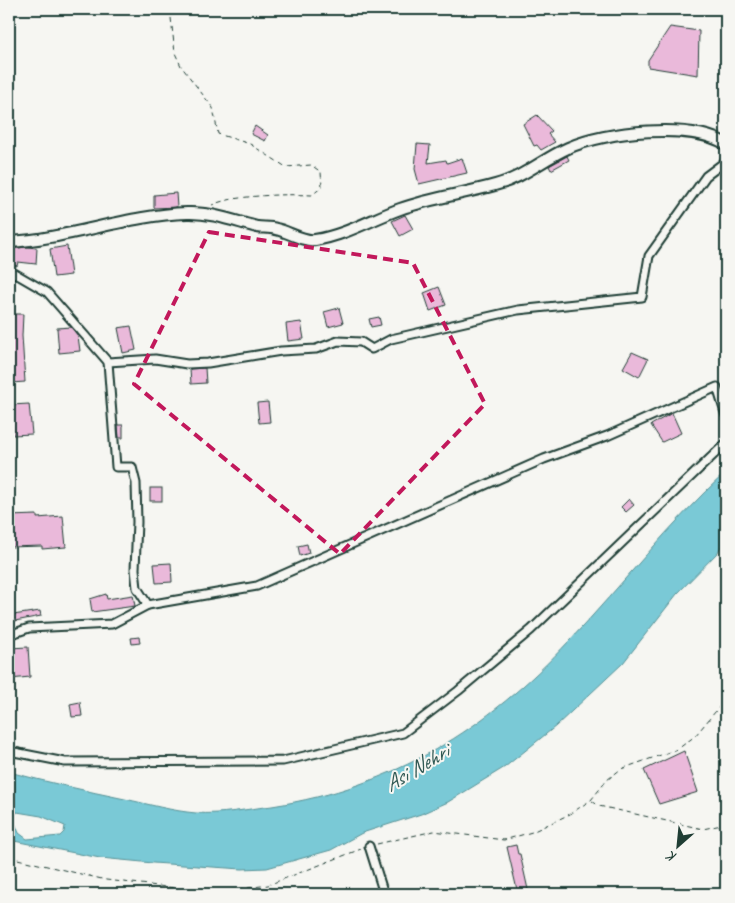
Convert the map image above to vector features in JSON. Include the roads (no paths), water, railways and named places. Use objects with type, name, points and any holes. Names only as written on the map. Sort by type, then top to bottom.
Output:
[{"type":"street","points":[[9,242],[56,236],[155,216],[206,213],[260,228],[274,228],[313,241],[357,228],[398,209],[437,197],[496,185],[523,175],[553,155],[571,146],[601,138],[660,130],[715,137],[726,144]]},
{"type":"street","points":[[108,362],[155,359],[187,364],[208,363],[281,351],[316,349],[338,341],[361,342],[372,349],[391,339],[518,310],[642,297],[649,256],[706,176],[726,161]]},
{"type":"street","points":[[9,270],[47,292],[108,362],[116,467],[132,467],[136,483],[137,522],[134,569],[137,588],[148,606]]},
{"type":"street","points":[[9,635],[29,628],[112,624],[148,606],[257,586],[544,459],[607,436],[717,387],[726,416]]},
{"type":"street","points":[[9,751],[65,762],[283,761],[403,732],[458,691],[531,630],[726,444]]},
{"type":"street","points":[[369,846],[384,894]]},
{"type":"water","name":"Asi Nehri","points":[[726,472],[726,536],[718,552],[677,594],[623,663],[556,726],[505,767],[448,802],[421,814],[362,833],[331,850],[267,868],[242,869],[100,858],[9,840],[9,772],[169,809],[205,813],[272,806],[316,797],[358,785],[398,769],[435,750],[471,727],[538,672],[590,619],[705,492]],"holes":[[[17,812],[41,816],[65,826],[64,832],[60,836],[27,839],[19,833],[13,818]]]}]
